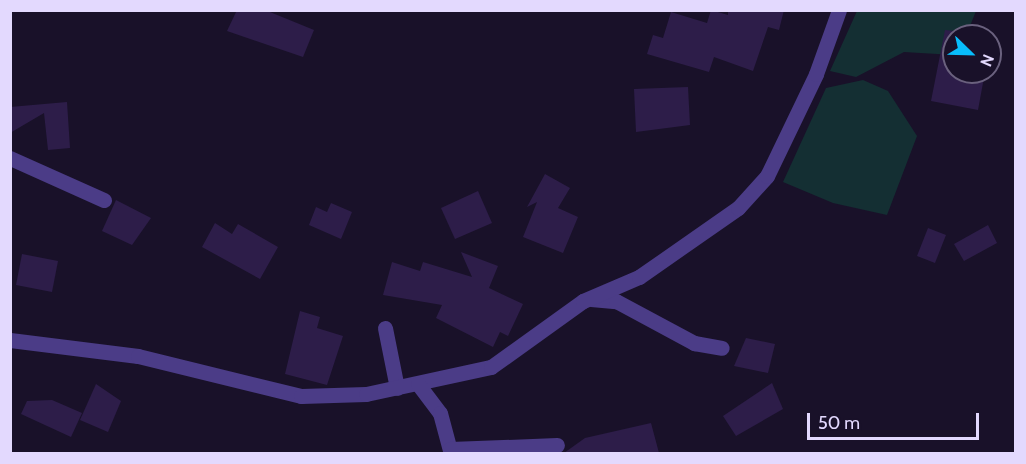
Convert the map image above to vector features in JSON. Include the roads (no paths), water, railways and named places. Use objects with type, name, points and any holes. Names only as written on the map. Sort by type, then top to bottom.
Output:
[{"type":"street","points":[[10,340],[138,356],[301,396],[397,388],[490,367],[588,299],[639,277],[738,208],[772,165],[839,10]]},
{"type":"street","points":[[10,158],[104,200]]},
{"type":"street","points":[[588,299],[616,301],[694,343],[722,348]]},
{"type":"street","points":[[385,327],[397,388]]},
{"type":"street","points":[[418,384],[440,413],[451,451],[557,445]]}]
